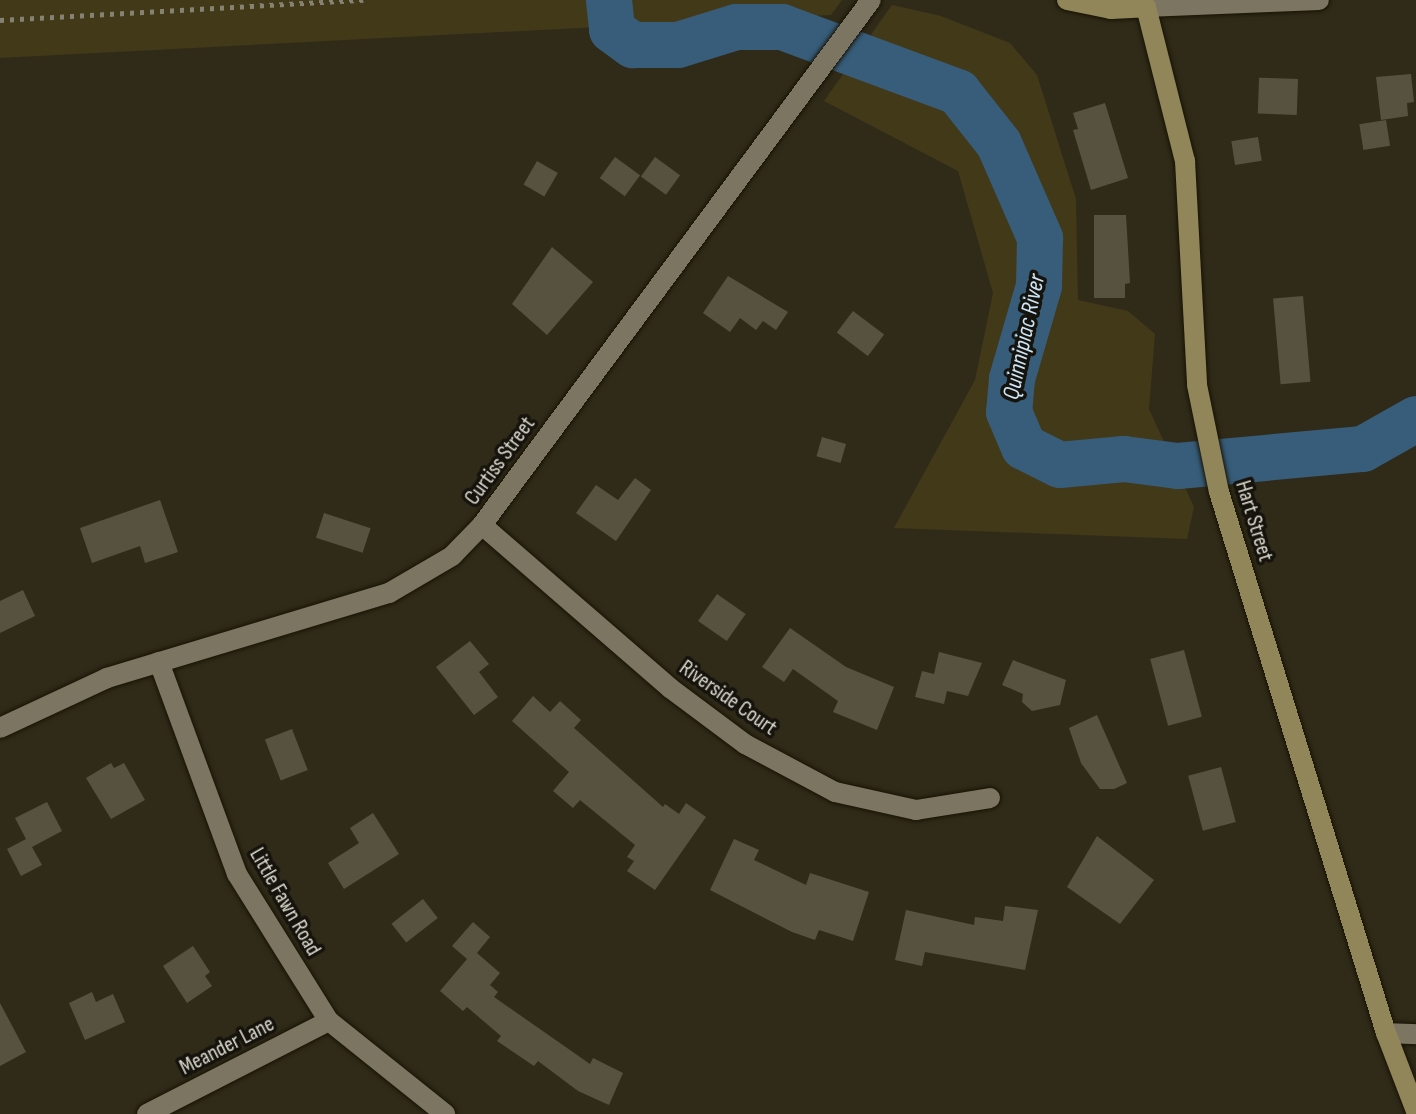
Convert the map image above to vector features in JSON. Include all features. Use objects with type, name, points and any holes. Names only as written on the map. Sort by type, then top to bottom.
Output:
[{"type":"street","name":"Curtiss Street","points":[[0,728],[107,678],[389,593],[452,556],[482,525],[871,0]]},
{"type":"street","points":[[1067,0],[1111,9],[1319,0]]},
{"type":"street","name":"Hart Street","points":[[1146,7],[1185,161],[1191,318],[1205,435],[1219,492],[1386,1033],[1416,1111]]},
{"type":"street","name":"Riverside Court","points":[[482,525],[670,688],[745,744],[835,792],[916,810],[990,798]]},
{"type":"street","name":"Little Fawn Road","points":[[159,662],[237,874],[329,1021],[445,1114]]},
{"type":"street","name":"Meander Lane","points":[[147,1114],[329,1021]]},
{"type":"street","points":[[1386,1033],[1416,1034]]},
{"type":"path","points":[[0,20],[363,0]]},
{"type":"shaded area","points":[[0,0],[842,0],[831,15],[0,58]]},
{"type":"shaded area","points":[[892,5],[941,16],[1010,43],[1037,75],[1076,199],[1078,300],[1128,311],[1155,334],[1149,409],[1194,507],[1187,539],[894,528],[975,380],[993,293],[958,171],[824,101]]},
{"type":"building","points":[[1411,74],[1414,102],[1407,103],[1408,116],[1381,120],[1376,77]]},
{"type":"building","points":[[1259,78],[1298,79],[1297,115],[1258,114]]},
{"type":"building","points":[[1105,103],[1128,178],[1091,190],[1073,130],[1078,129],[1073,113]]},
{"type":"building","points":[[1386,120],[1390,146],[1363,150],[1359,124]]},
{"type":"building","points":[[1258,137],[1262,161],[1235,165],[1231,141]]},
{"type":"building","points":[[615,157],[640,175],[625,196],[600,178]]},
{"type":"building","points":[[655,157],[680,175],[666,195],[641,176]]},
{"type":"building","points":[[537,161],[558,173],[544,196],[524,184]]},
{"type":"building","points":[[1094,215],[1126,215],[1130,283],[1125,284],[1125,298],[1094,298]]},
{"type":"building","points":[[552,247],[593,282],[547,335],[512,304]]},
{"type":"building","points":[[728,276],[788,312],[776,330],[763,321],[756,330],[740,318],[730,332],[703,313]]},
{"type":"building","points":[[1303,296],[1310,382],[1281,384],[1273,299]]},
{"type":"building","points":[[853,311],[884,334],[868,356],[837,333]]},
{"type":"building","points":[[822,437],[846,444],[841,463],[816,456]]},
{"type":"building","points":[[635,478],[651,490],[616,541],[576,513],[596,485],[618,500]]},
{"type":"building","points":[[160,500],[178,552],[145,563],[140,546],[92,563],[80,528]]},
{"type":"building","points":[[324,513],[371,528],[363,553],[316,538]]},
{"type":"building","points":[[23,590],[35,616],[0,633],[0,601]]},
{"type":"building","points":[[717,594],[746,614],[727,641],[698,621]]},
{"type":"building","points":[[790,628],[846,667],[894,687],[877,730],[833,712],[838,701],[793,669],[784,682],[762,667]]},
{"type":"building","points":[[470,641],[489,664],[479,672],[498,697],[474,715],[436,667]]},
{"type":"building","points":[[1184,650],[1202,717],[1168,726],[1150,659]]},
{"type":"building","points":[[939,652],[982,663],[968,696],[947,691],[944,704],[915,697],[922,671],[934,674]]},
{"type":"building","points":[[1013,660],[1066,680],[1060,705],[1032,711],[1022,702],[1023,694],[1002,685]]},
{"type":"building","points":[[533,696],[550,712],[560,701],[581,720],[574,728],[663,807],[665,804],[679,814],[686,803],[706,817],[655,890],[627,871],[634,861],[627,857],[635,845],[580,800],[573,808],[553,791],[569,772],[512,721]]},
{"type":"building","points":[[1097,715],[1127,783],[1114,789],[1100,789],[1081,763],[1069,728]]},
{"type":"building","points":[[292,729],[308,770],[281,780],[265,739]]},
{"type":"building","points":[[111,763],[114,768],[124,763],[145,800],[111,819],[86,778]]},
{"type":"building","points":[[1221,767],[1236,822],[1203,831],[1188,776]]},
{"type":"building","points":[[47,802],[62,831],[32,847],[42,865],[21,876],[7,849],[26,839],[15,818]]},
{"type":"building","points":[[373,813],[399,854],[344,889],[328,863],[359,843],[350,828]]},
{"type":"building","points":[[1097,836],[1154,880],[1120,924],[1067,887]]},
{"type":"building","points":[[734,839],[759,850],[754,860],[806,885],[810,873],[869,892],[853,941],[819,930],[815,940],[792,932],[710,890]]},
{"type":"building","points":[[423,899],[438,918],[406,943],[391,924]]},
{"type":"building","points":[[1005,906],[1038,910],[1025,970],[925,952],[922,966],[895,960],[906,910],[974,925],[975,917],[1003,921]]},
{"type":"building","points":[[473,922],[490,937],[477,953],[500,973],[490,985],[498,992],[494,997],[590,1064],[593,1058],[623,1073],[609,1105],[578,1091],[538,1061],[534,1066],[497,1041],[501,1036],[467,1007],[463,1011],[440,991],[467,959],[452,946]]},
{"type":"building","points":[[193,946],[210,972],[205,976],[212,986],[187,1003],[163,966]]},
{"type":"building","points":[[92,992],[96,1002],[113,994],[125,1022],[85,1040],[69,1003]]},
{"type":"building","points":[[0,1003],[26,1052],[0,1066]]},
{"type":"waterway","name":"Quinnipiac River","points":[[609,0],[612,30],[633,45],[678,45],[736,27],[782,27],[958,92],[999,144],[1040,238],[1039,286],[1012,379],[1009,412],[1024,447],[1060,465],[1124,459],[1178,466],[1363,449],[1416,419]]}]
